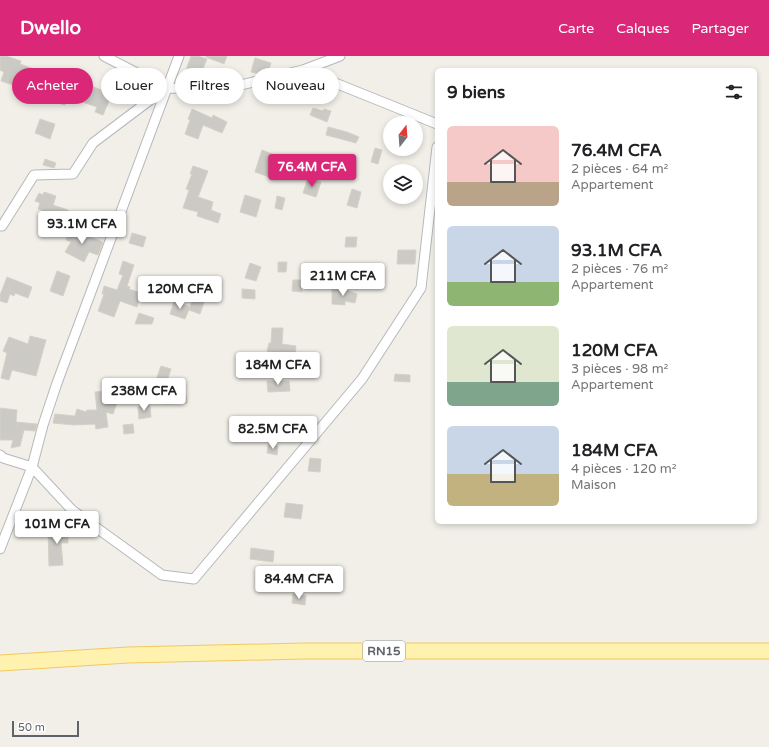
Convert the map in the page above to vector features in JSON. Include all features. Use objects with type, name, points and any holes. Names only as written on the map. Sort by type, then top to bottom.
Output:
[{"type":"main road","name":"RN15","points":[[0,663],[128,655],[304,651],[769,652]]},
{"type":"street","points":[[104,56],[127,68]]},
{"type":"street","points":[[167,86],[179,56]]},
{"type":"street","points":[[308,68],[340,56]]},
{"type":"street","points":[[167,88],[224,89],[252,82]]},
{"type":"street","points":[[339,85],[435,123]]},
{"type":"street","points":[[0,226],[2,226],[34,175],[73,174],[93,143],[145,104]]},
{"type":"street","points":[[0,549],[32,466],[43,425],[57,383],[160,104]]},
{"type":"street","points":[[0,455],[3,458],[32,466],[72,510],[162,575],[194,578],[362,379],[421,288],[435,165]]},
{"type":"building","points":[[0,56],[6,56],[21,61],[20,64],[31,68],[12,68],[12,85],[1,81],[4,72],[0,70]]},
{"type":"building","points":[[191,56],[198,56],[207,59],[203,68],[187,68]]},
{"type":"building","points":[[206,56],[227,56],[224,64]]},
{"type":"building","points":[[255,58],[271,63],[269,68],[252,68]]},
{"type":"building","points":[[93,87],[101,90],[101,104],[108,104],[103,115],[95,112],[97,107],[88,104],[93,104]]},
{"type":"building","points":[[313,108],[323,111],[324,109],[331,111],[327,122],[310,115]]},
{"type":"building","points":[[192,109],[212,118],[213,115],[227,122],[222,133],[203,125],[198,139],[185,134]]},
{"type":"building","points":[[40,119],[55,124],[50,139],[35,133]]},
{"type":"building","points":[[328,127],[359,137],[356,143],[326,135]]},
{"type":"building","points":[[375,148],[382,150],[378,164],[371,162]]},
{"type":"building","points":[[262,150],[280,157],[272,178],[255,172]]},
{"type":"building","points":[[45,159],[56,163],[54,168],[43,165]]},
{"type":"building","points":[[193,166],[208,171],[198,197],[213,202],[211,210],[221,214],[218,223],[197,216],[198,212],[183,208],[189,190],[186,189],[192,174],[190,174]]},
{"type":"building","points":[[308,178],[321,182],[316,197],[303,193]]},
{"type":"building","points":[[352,189],[361,192],[357,208],[347,205]]},
{"type":"building","points":[[44,192],[56,196],[53,205],[68,210],[64,221],[54,218],[55,215],[38,209],[40,203],[35,201],[39,193],[43,195]]},
{"type":"building","points":[[245,195],[261,200],[256,217],[240,212]]},
{"type":"building","points":[[277,196],[285,198],[282,210],[275,208]]},
{"type":"building","points":[[70,229],[103,242],[98,255],[89,252],[84,262],[65,252],[71,242],[66,240]]},
{"type":"building","points":[[132,233],[146,237],[143,247],[129,243]]},
{"type":"building","points":[[346,237],[357,237],[356,247],[345,247]]},
{"type":"building","points":[[398,250],[416,250],[415,264],[397,264]]},
{"type":"building","points":[[123,261],[134,265],[127,286],[130,287],[129,289],[141,293],[137,307],[120,301],[114,317],[98,311],[104,294],[102,294],[104,286],[117,290],[123,275],[119,274]]},
{"type":"building","points":[[278,262],[287,262],[286,272],[278,272]]},
{"type":"building","points":[[250,263],[261,267],[256,281],[245,278]]},
{"type":"building","points":[[57,271],[70,276],[63,296],[50,291]]},
{"type":"building","points":[[7,277],[32,287],[28,298],[15,293],[14,296],[10,294],[7,303],[0,301],[0,295]]},
{"type":"building","points":[[293,280],[302,280],[302,292],[292,291]]},
{"type":"building","points":[[242,289],[255,290],[255,299],[242,298]]},
{"type":"building","points":[[332,289],[346,290],[357,294],[355,303],[345,301],[345,305],[332,304]]},
{"type":"building","points":[[195,292],[206,296],[200,314],[189,310]]},
{"type":"building","points":[[174,301],[190,307],[185,319],[170,314]]},
{"type":"building","points":[[139,313],[154,318],[152,324],[135,324]]},
{"type":"building","points":[[272,328],[283,328],[282,344],[296,346],[292,364],[280,363],[280,354],[267,351],[269,343],[271,343]]},
{"type":"building","points":[[30,336],[46,340],[36,376],[12,370],[9,380],[1,378],[7,353],[3,351],[9,337],[28,344]]},
{"type":"building","points":[[161,366],[171,369],[165,387],[155,383]]},
{"type":"building","points":[[395,374],[410,375],[410,382],[394,381]]},
{"type":"building","points":[[267,381],[289,381],[290,391],[268,392]]},
{"type":"building","points":[[122,389],[113,414],[106,412],[108,427],[96,429],[95,424],[74,425],[53,423],[55,414],[75,416],[77,409],[86,412],[87,410],[97,410],[95,392]]},
{"type":"building","points":[[186,395],[187,403],[164,404],[163,396]]},
{"type":"building","points":[[150,406],[151,417],[139,419],[138,407]]},
{"type":"building","points":[[0,408],[17,410],[16,422],[37,424],[35,431],[24,430],[20,446],[11,448],[13,440],[0,440]]},
{"type":"building","points":[[133,424],[134,433],[124,434],[123,425]]},
{"type":"building","points":[[268,445],[278,446],[277,455],[267,453]]},
{"type":"building","points":[[310,458],[321,459],[320,472],[308,471]]},
{"type":"building","points":[[286,503],[303,505],[301,519],[284,517]]},
{"type":"building","points":[[68,528],[68,543],[61,543],[63,565],[49,566],[48,529]]},
{"type":"building","points":[[251,548],[274,551],[273,562],[250,559]]},
{"type":"building","points":[[293,594],[306,596],[305,605],[292,603]]}]
